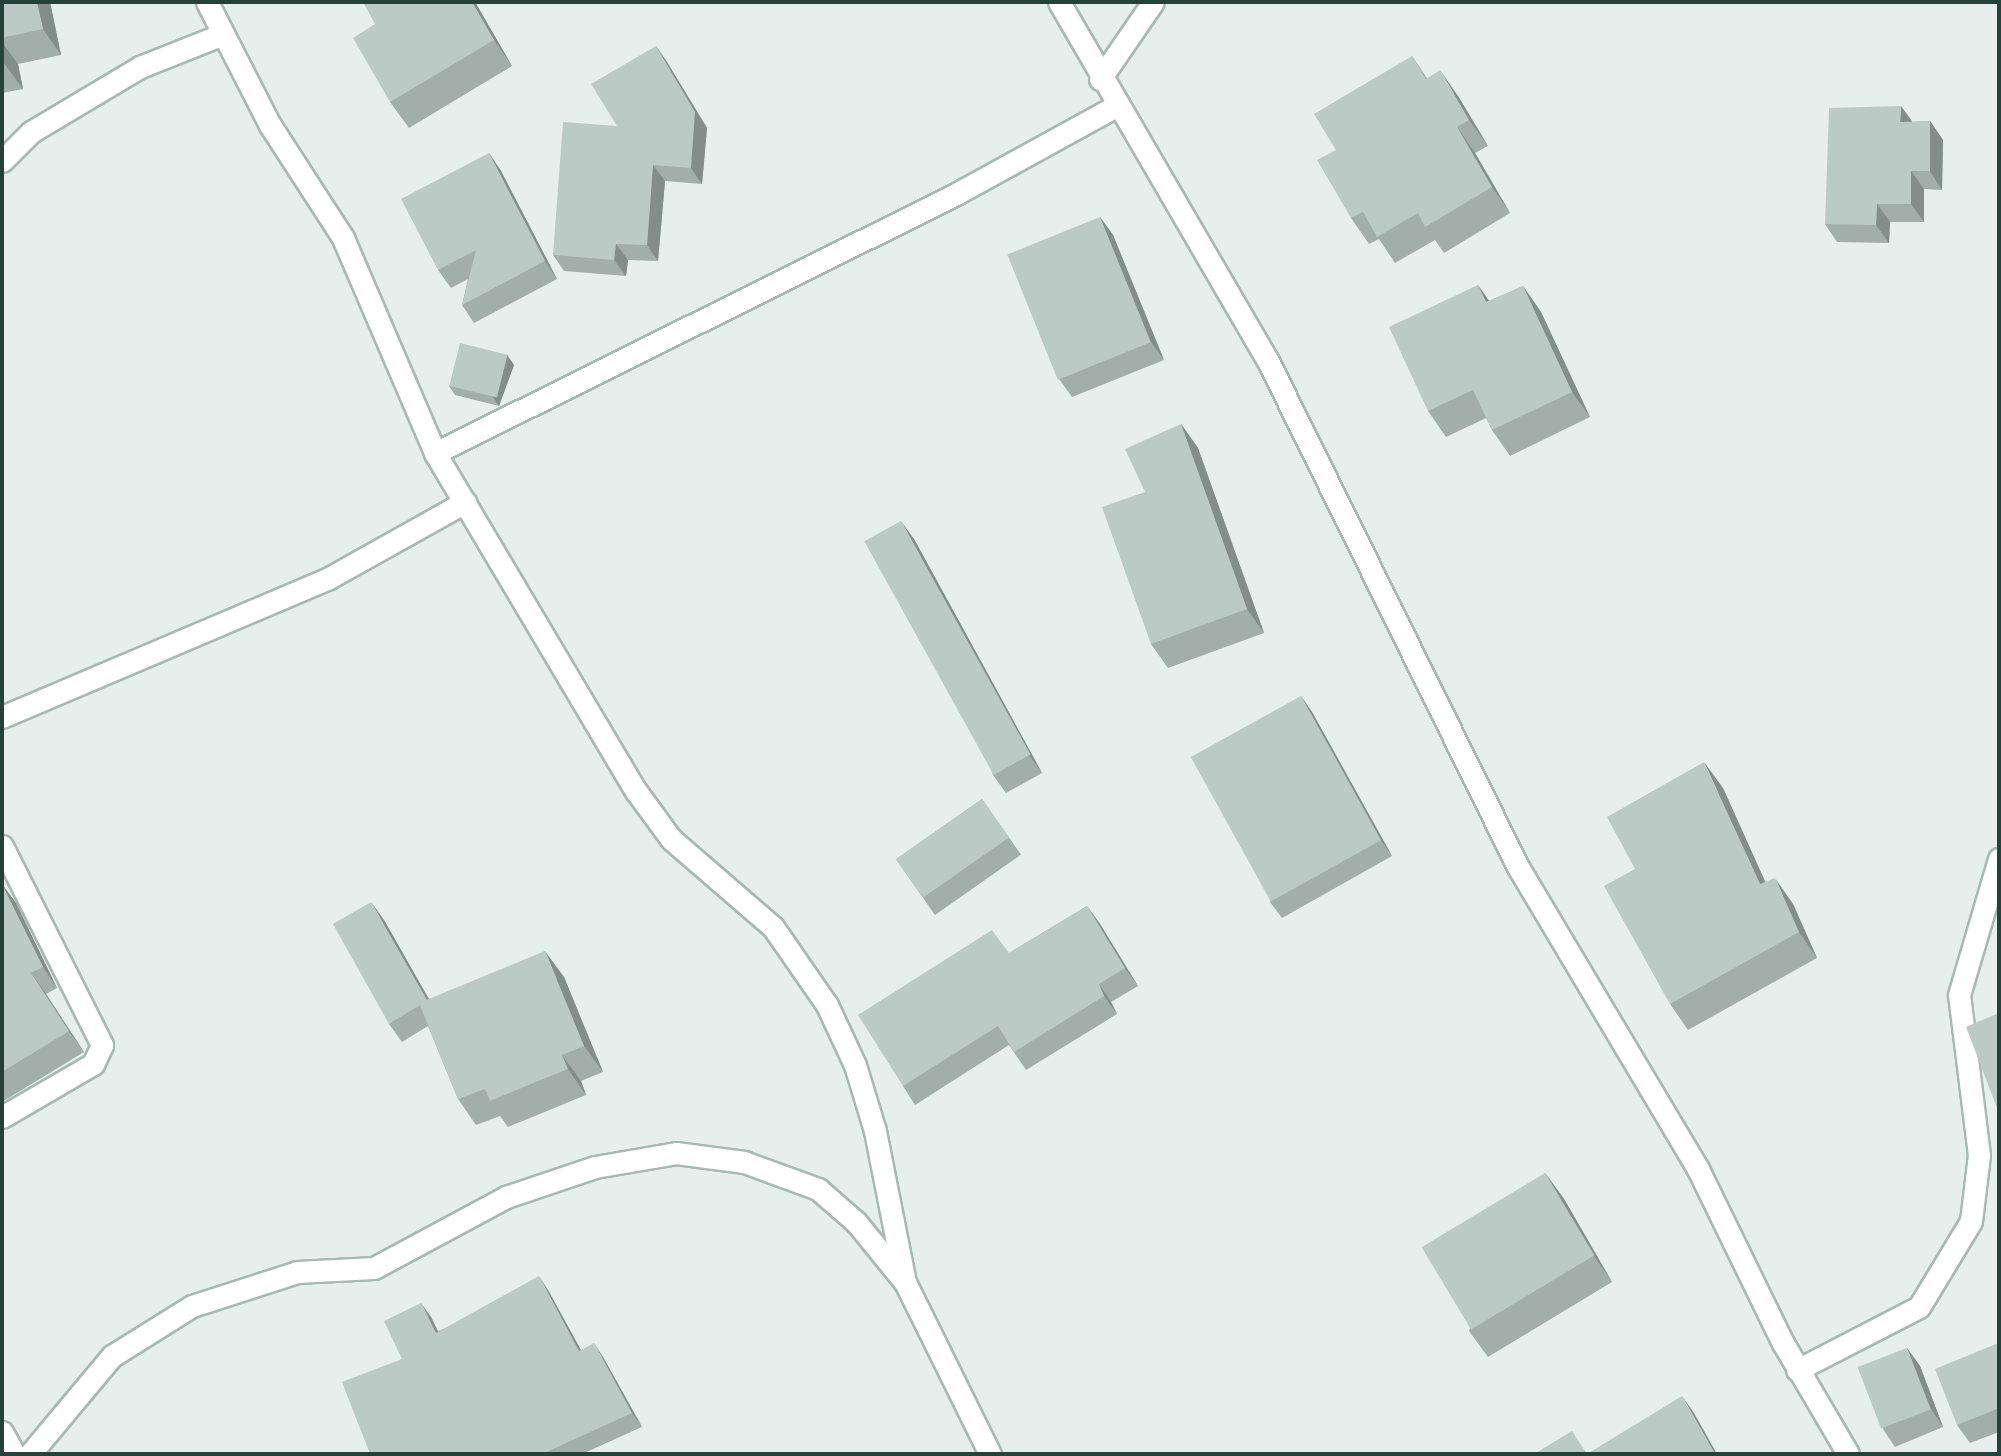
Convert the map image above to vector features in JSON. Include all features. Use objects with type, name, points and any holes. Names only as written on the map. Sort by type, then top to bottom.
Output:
[{"type":"street","points":[[207,2],[221,35],[343,238],[435,453],[636,791],[671,839],[773,928],[827,1005],[855,1065],[874,1131],[905,1282]]},
{"type":"street","points":[[1059,2],[1116,106],[1169,183],[1268,361],[1518,867],[1698,1169],[1797,1370],[1849,1454]]},
{"type":"street","points":[[1100,79],[1153,2]]},
{"type":"street","points":[[2,161],[31,132],[140,67],[221,35]]},
{"type":"street","points":[[435,453],[956,194],[1116,106]]},
{"type":"street","points":[[2,717],[329,578],[465,502]]},
{"type":"street","points":[[2,846],[102,1045],[93,1064],[2,1116]]},
{"type":"street","points":[[1797,1370],[1919,1307],[1971,1221],[1979,1155],[1959,995],[1999,859]]},
{"type":"street","points":[[30,1454],[112,1356],[192,1306],[297,1272],[374,1268],[506,1197],[595,1167],[676,1153],[744,1162],[818,1189],[856,1222],[905,1282],[990,1454]]},
{"type":"street","points":[[2,1432],[14,1454]]},
{"type":"building","points":[[2,2],[37,2],[43,29],[2,38]]},
{"type":"building","points":[[363,2],[472,2],[494,40],[390,102],[353,38],[375,24]]},
{"type":"building","points":[[656,46],[695,112],[691,168],[653,165],[647,245],[616,244],[614,260],[553,255],[563,122],[617,126],[591,84]]},
{"type":"building","points":[[1412,56],[1426,79],[1440,70],[1469,120],[1457,127],[1492,187],[1425,227],[1418,213],[1377,237],[1363,212],[1351,218],[1317,160],[1336,150],[1314,114]]},
{"type":"building","points":[[1901,106],[1900,122],[1930,121],[1930,171],[1911,171],[1911,204],[1877,204],[1876,225],[1825,224],[1829,108]]},
{"type":"building","points":[[489,153],[545,261],[462,305],[476,250],[438,270],[401,199]]},
{"type":"building","points":[[1100,217],[1151,342],[1058,380],[1007,254]]},
{"type":"building","points":[[1478,285],[1486,302],[1523,286],[1572,392],[1492,430],[1473,390],[1428,411],[1389,327]]},
{"type":"building","points":[[460,343],[508,355],[497,398],[449,386]]},
{"type":"building","points":[[1181,424],[1247,609],[1151,644],[1102,507],[1145,492],[1125,449]]},
{"type":"building","points":[[901,521],[1030,755],[994,775],[864,541]]},
{"type":"building","points":[[1301,696],[1381,840],[1271,901],[1191,757]]},
{"type":"building","points":[[1704,762],[1760,884],[1775,878],[1799,932],[1670,1004],[1604,886],[1635,869],[1607,817]]},
{"type":"building","points":[[982,799],[1009,838],[923,898],[896,859]]},
{"type":"building","points":[[2,884],[43,967],[31,973],[69,1031],[2,1072]]},
{"type":"building","points":[[371,902],[427,1000],[389,1024],[333,924]]},
{"type":"building","points":[[1087,906],[1125,968],[1099,984],[1104,996],[1014,1052],[998,1026],[903,1086],[858,1015],[992,930],[1009,953]]},
{"type":"building","points":[[545,951],[584,1046],[562,1055],[568,1069],[490,1101],[485,1089],[458,1099],[419,1003]]},
{"type":"building","points":[[1999,1013],[1999,1113],[1966,1027]]},
{"type":"building","points":[[1545,1173],[1594,1255],[1471,1329],[1422,1247]]},
{"type":"building","points":[[539,1276],[579,1351],[594,1343],[632,1413],[542,1454],[370,1454],[342,1382],[402,1359],[384,1321],[421,1303],[436,1333]]},
{"type":"building","points":[[1996,1344],[1999,1352],[1999,1408],[1957,1425],[1935,1369]]},
{"type":"building","points":[[1907,1348],[1931,1410],[1881,1429],[1858,1367]]},
{"type":"building","points":[[1682,1396],[1715,1454],[1587,1454]]},
{"type":"building","points":[[1572,1431],[1587,1454],[1534,1454]]}]
